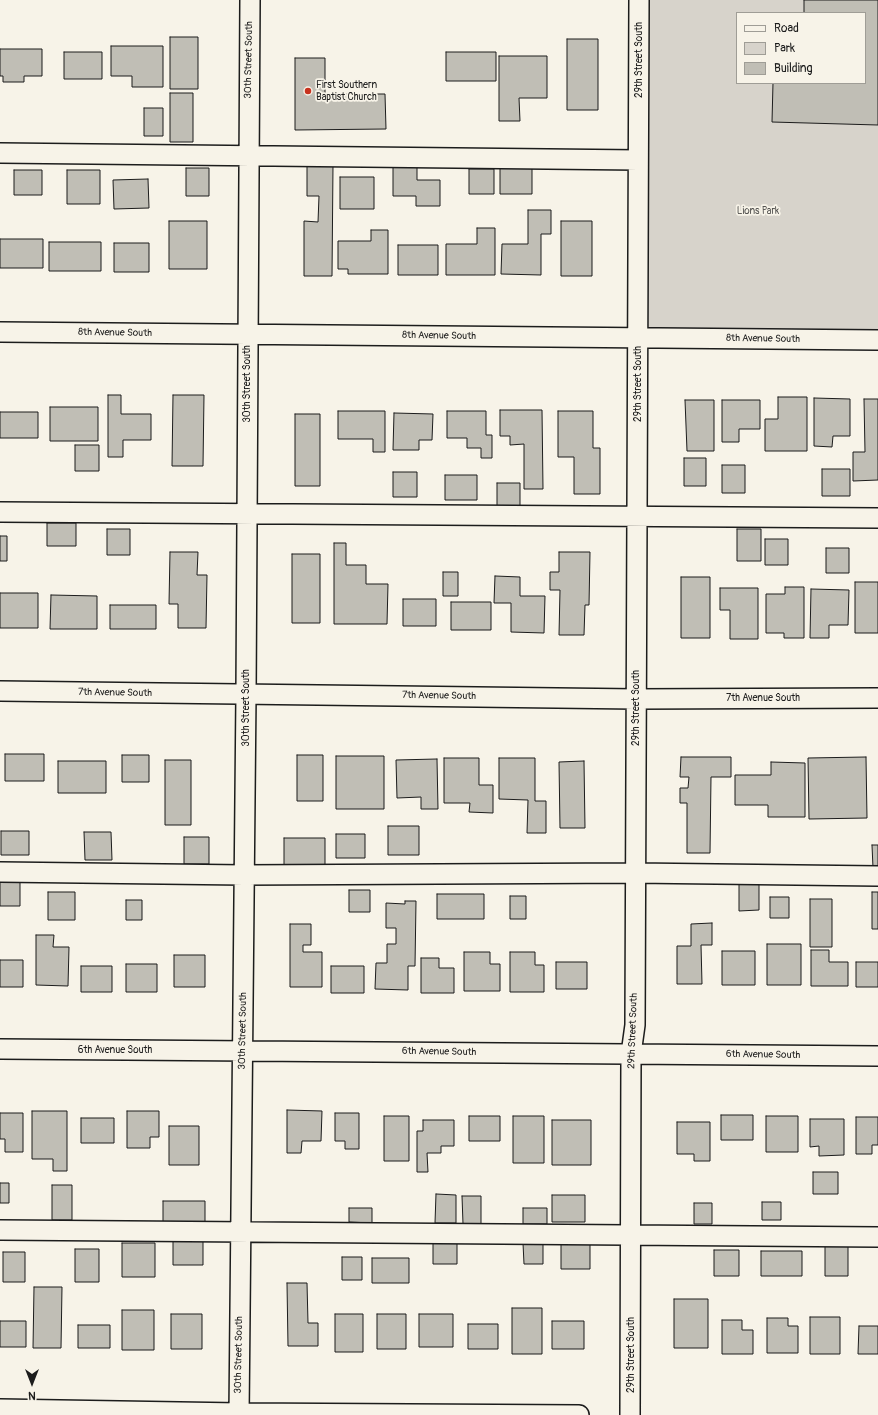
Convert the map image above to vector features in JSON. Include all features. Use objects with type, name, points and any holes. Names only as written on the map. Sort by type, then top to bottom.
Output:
[{"type":"street","name":"30th Street South","points":[[239,1414],[246,694],[250,0]]},
{"type":"street","name":"29th Street South","points":[[630,1415],[632,1054],[635,1025],[636,873],[639,0]]},
{"type":"street","points":[[0,153],[638,160]]},
{"type":"street","name":"8th Avenue South","points":[[0,332],[878,340]]},
{"type":"street","points":[[0,512],[878,518]]},
{"type":"street","name":"7th Avenue South","points":[[0,691],[636,699],[878,698]]},
{"type":"street","points":[[0,872],[244,875],[636,873],[878,876]]},
{"type":"street","name":"6th Avenue South","points":[[0,1049],[878,1056]]},
{"type":"street","points":[[0,1230],[878,1237]]},
{"type":"street","points":[[0,1408],[239,1414],[580,1415]]},
{"type":"green space","name":"Lions Park","points":[[640,0],[878,0],[878,339],[638,338]]},
{"type":"building","points":[[804,0],[878,0],[878,125],[772,122],[773,84],[866,84],[866,12],[804,12]]},
{"type":"building","points":[[170,37],[198,37],[198,89],[170,89]]},
{"type":"building","points":[[567,39],[598,39],[598,110],[567,110]]},
{"type":"building","points":[[111,46],[163,46],[163,87],[132,87],[132,76],[111,76]]},
{"type":"building","points":[[0,49],[42,49],[42,76],[24,76],[24,82],[3,82],[3,76],[0,76]]},
{"type":"building","points":[[64,52],[102,52],[102,79],[64,79]]},
{"type":"building","points":[[446,52],[496,52],[496,81],[446,81]]},
{"type":"building","points":[[499,56],[547,56],[547,98],[519,98],[520,121],[499,121]]},
{"type":"building","points":[[295,58],[325,58],[325,94],[385,94],[386,129],[295,130]]},
{"type":"building","points":[[170,93],[193,93],[193,142],[170,142]]},
{"type":"building","points":[[144,108],[163,108],[163,136],[144,136]]},
{"type":"building","points":[[307,165],[333,165],[332,276],[304,276],[304,221],[318,222],[319,196],[307,196]]},
{"type":"building","points":[[393,167],[417,167],[417,180],[440,180],[440,206],[416,206],[416,196],[393,196]]},
{"type":"building","points":[[186,168],[209,168],[209,196],[186,196]]},
{"type":"building","points":[[500,168],[532,168],[532,194],[500,194]]},
{"type":"building","points":[[469,169],[494,169],[494,194],[469,194]]},
{"type":"building","points":[[14,170],[42,170],[42,195],[14,195]]},
{"type":"building","points":[[67,170],[100,170],[100,204],[67,204]]},
{"type":"building","points":[[340,177],[374,177],[374,209],[340,209]]},
{"type":"building","points":[[148,179],[149,208],[114,209],[113,180]]},
{"type":"building","points":[[528,210],[551,210],[551,234],[541,234],[541,275],[501,274],[502,244],[528,244]]},
{"type":"building","points":[[169,221],[207,221],[207,269],[169,269]]},
{"type":"building","points":[[561,221],[592,221],[592,276],[561,276]]},
{"type":"building","points":[[477,228],[495,228],[495,275],[446,275],[446,244],[477,244]]},
{"type":"building","points":[[371,230],[388,230],[388,274],[348,274],[348,269],[338,269],[338,241],[371,241]]},
{"type":"building","points":[[0,239],[43,239],[43,268],[0,268]]},
{"type":"building","points":[[49,242],[101,242],[101,271],[49,271]]},
{"type":"building","points":[[114,243],[149,243],[149,272],[114,272]]},
{"type":"building","points":[[398,245],[438,245],[438,275],[398,275]]},
{"type":"building","points":[[108,395],[121,395],[121,414],[151,414],[151,440],[123,440],[123,457],[108,457]]},
{"type":"building","points":[[173,395],[204,395],[203,466],[172,466]]},
{"type":"building","points":[[778,397],[807,397],[807,451],[765,451],[765,419],[778,419]]},
{"type":"building","points":[[814,398],[850,399],[850,436],[833,436],[832,447],[814,446]]},
{"type":"building","points":[[864,399],[878,399],[878,480],[853,481],[853,452],[865,452]]},
{"type":"building","points":[[685,400],[714,400],[714,451],[687,451]]},
{"type":"building","points":[[722,400],[760,400],[760,429],[739,429],[739,442],[722,442]]},
{"type":"building","points":[[50,407],[98,407],[98,441],[50,441]]},
{"type":"building","points":[[500,410],[542,410],[543,489],[524,489],[524,444],[510,445],[510,436],[500,436]]},
{"type":"building","points":[[338,411],[385,411],[385,452],[373,452],[373,439],[338,439]]},
{"type":"building","points":[[447,411],[486,411],[486,435],[492,435],[492,458],[481,458],[481,448],[467,448],[467,438],[447,438]]},
{"type":"building","points":[[558,411],[593,411],[593,448],[600,448],[600,494],[574,494],[574,457],[558,457]]},
{"type":"building","points":[[0,412],[38,412],[38,438],[0,438]]},
{"type":"building","points":[[394,413],[433,414],[432,440],[419,440],[419,450],[393,450]]},
{"type":"building","points":[[295,414],[320,414],[320,486],[295,486]]},
{"type":"building","points":[[75,445],[99,445],[99,471],[75,471]]},
{"type":"building","points":[[684,458],[706,458],[706,486],[684,486]]},
{"type":"building","points":[[722,465],[745,465],[745,493],[722,493]]},
{"type":"building","points":[[822,469],[850,469],[850,496],[822,496]]},
{"type":"building","points":[[393,472],[417,472],[417,497],[393,497]]},
{"type":"building","points":[[445,475],[477,475],[477,500],[445,500]]},
{"type":"building","points":[[497,483],[520,483],[520,508],[497,508]]},
{"type":"building","points":[[47,523],[76,523],[76,546],[47,546]]},
{"type":"building","points":[[107,529],[130,529],[130,555],[107,555]]},
{"type":"building","points":[[737,529],[761,529],[761,561],[737,561]]},
{"type":"building","points":[[0,536],[7,536],[7,561],[0,561]]},
{"type":"building","points":[[765,539],[788,539],[788,565],[765,565]]},
{"type":"building","points":[[334,543],[346,543],[346,565],[366,565],[366,584],[388,584],[387,624],[334,624]]},
{"type":"building","points":[[826,548],[849,548],[849,573],[826,573]]},
{"type":"building","points":[[170,552],[198,552],[197,575],[207,575],[206,628],[178,628],[178,604],[169,604]]},
{"type":"building","points":[[559,552],[590,552],[589,605],[585,605],[584,635],[559,635],[560,590],[550,590],[550,572],[559,572]]},
{"type":"building","points":[[292,554],[320,554],[320,623],[292,623]]},
{"type":"building","points":[[443,572],[458,572],[458,596],[443,596]]},
{"type":"building","points":[[495,576],[520,577],[520,596],[545,596],[544,633],[511,632],[511,603],[494,603]]},
{"type":"building","points":[[681,577],[710,577],[710,638],[681,638]]},
{"type":"building","points":[[855,582],[878,582],[878,633],[855,633]]},
{"type":"building","points":[[785,587],[804,587],[804,638],[784,638],[784,633],[766,633],[766,594],[785,594]]},
{"type":"building","points":[[720,588],[758,588],[758,639],[730,639],[730,610],[720,610]]},
{"type":"building","points":[[811,589],[849,590],[848,625],[829,625],[829,638],[810,638]]},
{"type":"building","points":[[0,593],[38,593],[38,628],[0,628]]},
{"type":"building","points":[[51,595],[97,596],[97,629],[50,629]]},
{"type":"building","points":[[403,599],[436,599],[436,626],[403,626]]},
{"type":"building","points":[[451,602],[491,602],[491,630],[451,630]]},
{"type":"building","points":[[110,605],[156,605],[156,629],[110,629]]},
{"type":"building","points":[[5,754],[44,754],[44,781],[5,781]]},
{"type":"building","points":[[122,755],[149,755],[149,782],[122,782]]},
{"type":"building","points":[[297,755],[323,755],[323,801],[297,801]]},
{"type":"building","points":[[336,756],[384,756],[384,809],[336,809]]},
{"type":"building","points":[[681,757],[731,757],[731,777],[711,777],[710,853],[687,853],[687,803],[680,803],[680,788],[688,788],[689,777],[680,777]]},
{"type":"building","points":[[866,757],[867,818],[809,819],[808,758]]},
{"type":"building","points":[[444,758],[479,758],[479,785],[493,785],[493,813],[469,812],[470,803],[444,803]]},
{"type":"building","points":[[499,758],[535,758],[535,801],[546,801],[546,833],[527,833],[528,800],[499,799]]},
{"type":"building","points":[[437,759],[438,809],[421,809],[421,797],[397,798],[396,760]]},
{"type":"building","points":[[165,760],[191,760],[191,825],[165,825]]},
{"type":"building","points":[[58,761],[106,761],[106,793],[58,793]]},
{"type":"building","points":[[584,761],[585,828],[560,828],[559,762]]},
{"type":"building","points":[[771,762],[805,763],[805,817],[768,817],[768,805],[735,805],[735,775],[771,775]]},
{"type":"building","points":[[388,826],[419,826],[419,855],[388,855]]},
{"type":"building","points":[[1,831],[29,831],[29,855],[1,855]]},
{"type":"building","points":[[84,832],[111,832],[112,860],[85,860]]},
{"type":"building","points":[[336,834],[365,834],[365,858],[336,858]]},
{"type":"building","points":[[184,837],[209,837],[209,864],[184,864]]},
{"type":"building","points":[[284,838],[325,838],[325,865],[284,865]]},
{"type":"building","points":[[872,845],[878,845],[878,868],[873,868]]},
{"type":"building","points":[[0,882],[20,882],[20,906],[0,906]]},
{"type":"building","points":[[759,883],[759,910],[739,911],[739,884]]},
{"type":"building","points":[[349,890],[370,890],[370,912],[349,912]]},
{"type":"building","points":[[48,892],[75,892],[75,920],[48,920]]},
{"type":"building","points":[[872,892],[878,892],[878,929],[872,929]]},
{"type":"building","points":[[437,894],[484,894],[484,919],[437,919]]},
{"type":"building","points":[[510,896],[526,896],[526,919],[510,919]]},
{"type":"building","points":[[770,897],[789,897],[789,918],[770,918]]},
{"type":"building","points":[[810,899],[832,899],[832,947],[810,947]]},
{"type":"building","points":[[126,900],[142,900],[142,920],[126,920]]},
{"type":"building","points":[[405,901],[416,901],[415,966],[408,966],[408,990],[375,989],[376,963],[387,963],[387,944],[396,944],[396,928],[386,928],[386,903],[405,904]]},
{"type":"building","points":[[712,923],[712,945],[701,945],[702,984],[677,984],[677,946],[691,946],[691,924]]},
{"type":"building","points":[[290,924],[311,924],[311,945],[303,945],[303,952],[322,952],[322,987],[290,987]]},
{"type":"building","points":[[36,935],[54,935],[53,947],[69,947],[68,986],[36,985]]},
{"type":"building","points":[[767,944],[801,944],[801,985],[767,985]]},
{"type":"building","points":[[811,950],[829,950],[829,962],[848,962],[848,986],[811,986]]},
{"type":"building","points":[[722,951],[755,951],[755,985],[722,985]]},
{"type":"building","points":[[464,952],[490,952],[490,964],[500,964],[500,991],[464,991]]},
{"type":"building","points":[[510,952],[535,952],[535,965],[544,965],[544,992],[510,992]]},
{"type":"building","points":[[174,955],[205,955],[205,987],[174,987]]},
{"type":"building","points":[[421,958],[439,958],[439,968],[454,968],[454,993],[421,993]]},
{"type":"building","points":[[0,960],[23,960],[23,987],[0,987]]},
{"type":"building","points":[[556,962],[587,962],[587,989],[556,989]]},
{"type":"building","points":[[856,962],[878,962],[878,987],[856,987]]},
{"type":"building","points":[[126,964],[157,964],[157,992],[126,992]]},
{"type":"building","points":[[81,966],[112,966],[112,992],[81,992]]},
{"type":"building","points":[[331,966],[364,966],[364,993],[331,993]]},
{"type":"building","points":[[287,1110],[322,1111],[321,1141],[302,1141],[301,1153],[287,1153]]},
{"type":"building","points":[[32,1111],[67,1111],[67,1171],[53,1171],[53,1159],[32,1159]]},
{"type":"building","points":[[127,1111],[159,1111],[159,1137],[150,1137],[150,1148],[127,1148]]},
{"type":"building","points":[[0,1113],[23,1113],[23,1152],[5,1152],[5,1139],[0,1139]]},
{"type":"building","points":[[335,1113],[359,1113],[359,1149],[345,1149],[345,1141],[335,1141]]},
{"type":"building","points":[[721,1115],[753,1115],[753,1140],[721,1140]]},
{"type":"building","points":[[384,1116],[409,1116],[409,1161],[384,1161]]},
{"type":"building","points":[[469,1116],[500,1116],[500,1141],[469,1141]]},
{"type":"building","points":[[513,1116],[544,1116],[544,1163],[513,1163]]},
{"type":"building","points":[[766,1116],[798,1116],[798,1152],[766,1152]]},
{"type":"building","points":[[856,1117],[878,1117],[878,1145],[872,1145],[872,1154],[856,1154]]},
{"type":"building","points":[[81,1118],[114,1118],[114,1143],[81,1143]]},
{"type":"building","points":[[810,1119],[844,1119],[844,1155],[819,1156],[819,1146],[810,1147]]},
{"type":"building","points":[[423,1120],[454,1120],[454,1146],[441,1146],[441,1153],[427,1153],[428,1172],[417,1172],[417,1131],[423,1131]]},
{"type":"building","points":[[552,1120],[591,1120],[591,1165],[552,1165]]},
{"type":"building","points":[[677,1122],[710,1122],[710,1161],[694,1161],[694,1154],[677,1154]]},
{"type":"building","points":[[169,1126],[199,1126],[199,1165],[169,1165]]},
{"type":"building","points":[[813,1172],[838,1172],[838,1194],[813,1194]]},
{"type":"building","points":[[0,1183],[9,1183],[9,1203],[0,1203]]},
{"type":"building","points":[[52,1185],[72,1185],[72,1220],[52,1220]]},
{"type":"building","points":[[436,1194],[456,1195],[456,1223],[435,1223]]},
{"type":"building","points":[[552,1195],[585,1195],[585,1222],[552,1222]]},
{"type":"building","points":[[462,1196],[481,1196],[481,1224],[463,1224]]},
{"type":"building","points":[[163,1201],[205,1201],[205,1223],[163,1223]]},
{"type":"building","points":[[762,1202],[781,1202],[781,1220],[762,1220]]},
{"type":"building","points":[[694,1203],[712,1203],[712,1224],[694,1224]]},
{"type":"building","points":[[349,1208],[372,1208],[372,1223],[349,1222]]},
{"type":"building","points":[[523,1208],[547,1208],[547,1224],[523,1224]]},
{"type":"building","points":[[173,1240],[203,1240],[203,1265],[173,1265]]},
{"type":"building","points":[[433,1242],[457,1242],[457,1264],[433,1264]]},
{"type":"building","points":[[122,1243],[155,1243],[155,1277],[122,1277]]},
{"type":"building","points":[[523,1243],[543,1243],[543,1264],[524,1264]]},
{"type":"building","points":[[561,1243],[590,1243],[590,1269],[561,1269]]},
{"type":"building","points":[[825,1246],[848,1246],[848,1276],[825,1276]]},
{"type":"building","points":[[75,1249],[99,1249],[99,1282],[75,1282]]},
{"type":"building","points":[[714,1250],[739,1250],[739,1276],[714,1276]]},
{"type":"building","points":[[761,1251],[802,1251],[802,1276],[761,1276]]},
{"type":"building","points":[[3,1252],[25,1252],[25,1282],[3,1282]]},
{"type":"building","points":[[342,1257],[362,1257],[362,1280],[342,1280]]},
{"type":"building","points":[[372,1258],[409,1258],[409,1283],[372,1283]]},
{"type":"building","points":[[287,1283],[307,1283],[308,1323],[318,1323],[318,1346],[288,1346]]},
{"type":"building","points":[[34,1287],[62,1287],[61,1348],[33,1348]]},
{"type":"building","points":[[674,1299],[708,1299],[708,1348],[674,1348]]},
{"type":"building","points":[[512,1308],[542,1308],[542,1354],[512,1354]]},
{"type":"building","points":[[122,1310],[154,1310],[154,1350],[122,1350]]},
{"type":"building","points":[[171,1314],[202,1314],[202,1349],[171,1349]]},
{"type":"building","points":[[335,1314],[363,1314],[363,1352],[335,1352]]},
{"type":"building","points":[[377,1314],[406,1314],[406,1349],[377,1349]]},
{"type":"building","points":[[419,1314],[453,1314],[453,1347],[419,1347]]},
{"type":"building","points":[[810,1317],[840,1317],[840,1354],[810,1354]]},
{"type":"building","points":[[767,1318],[788,1318],[788,1326],[798,1326],[798,1353],[767,1353]]},
{"type":"building","points":[[722,1320],[742,1320],[742,1330],[753,1330],[753,1354],[722,1354]]},
{"type":"building","points":[[0,1321],[26,1321],[26,1347],[0,1347]]},
{"type":"building","points":[[552,1321],[584,1321],[584,1349],[552,1349]]},
{"type":"building","points":[[468,1324],[498,1324],[498,1349],[468,1349]]},
{"type":"building","points":[[78,1325],[110,1325],[110,1348],[78,1348]]},
{"type":"building","points":[[859,1326],[878,1326],[878,1354],[858,1354]]},
{"type":"place","name":"First Southern Baptist Church","points":[[308,91]]}]
